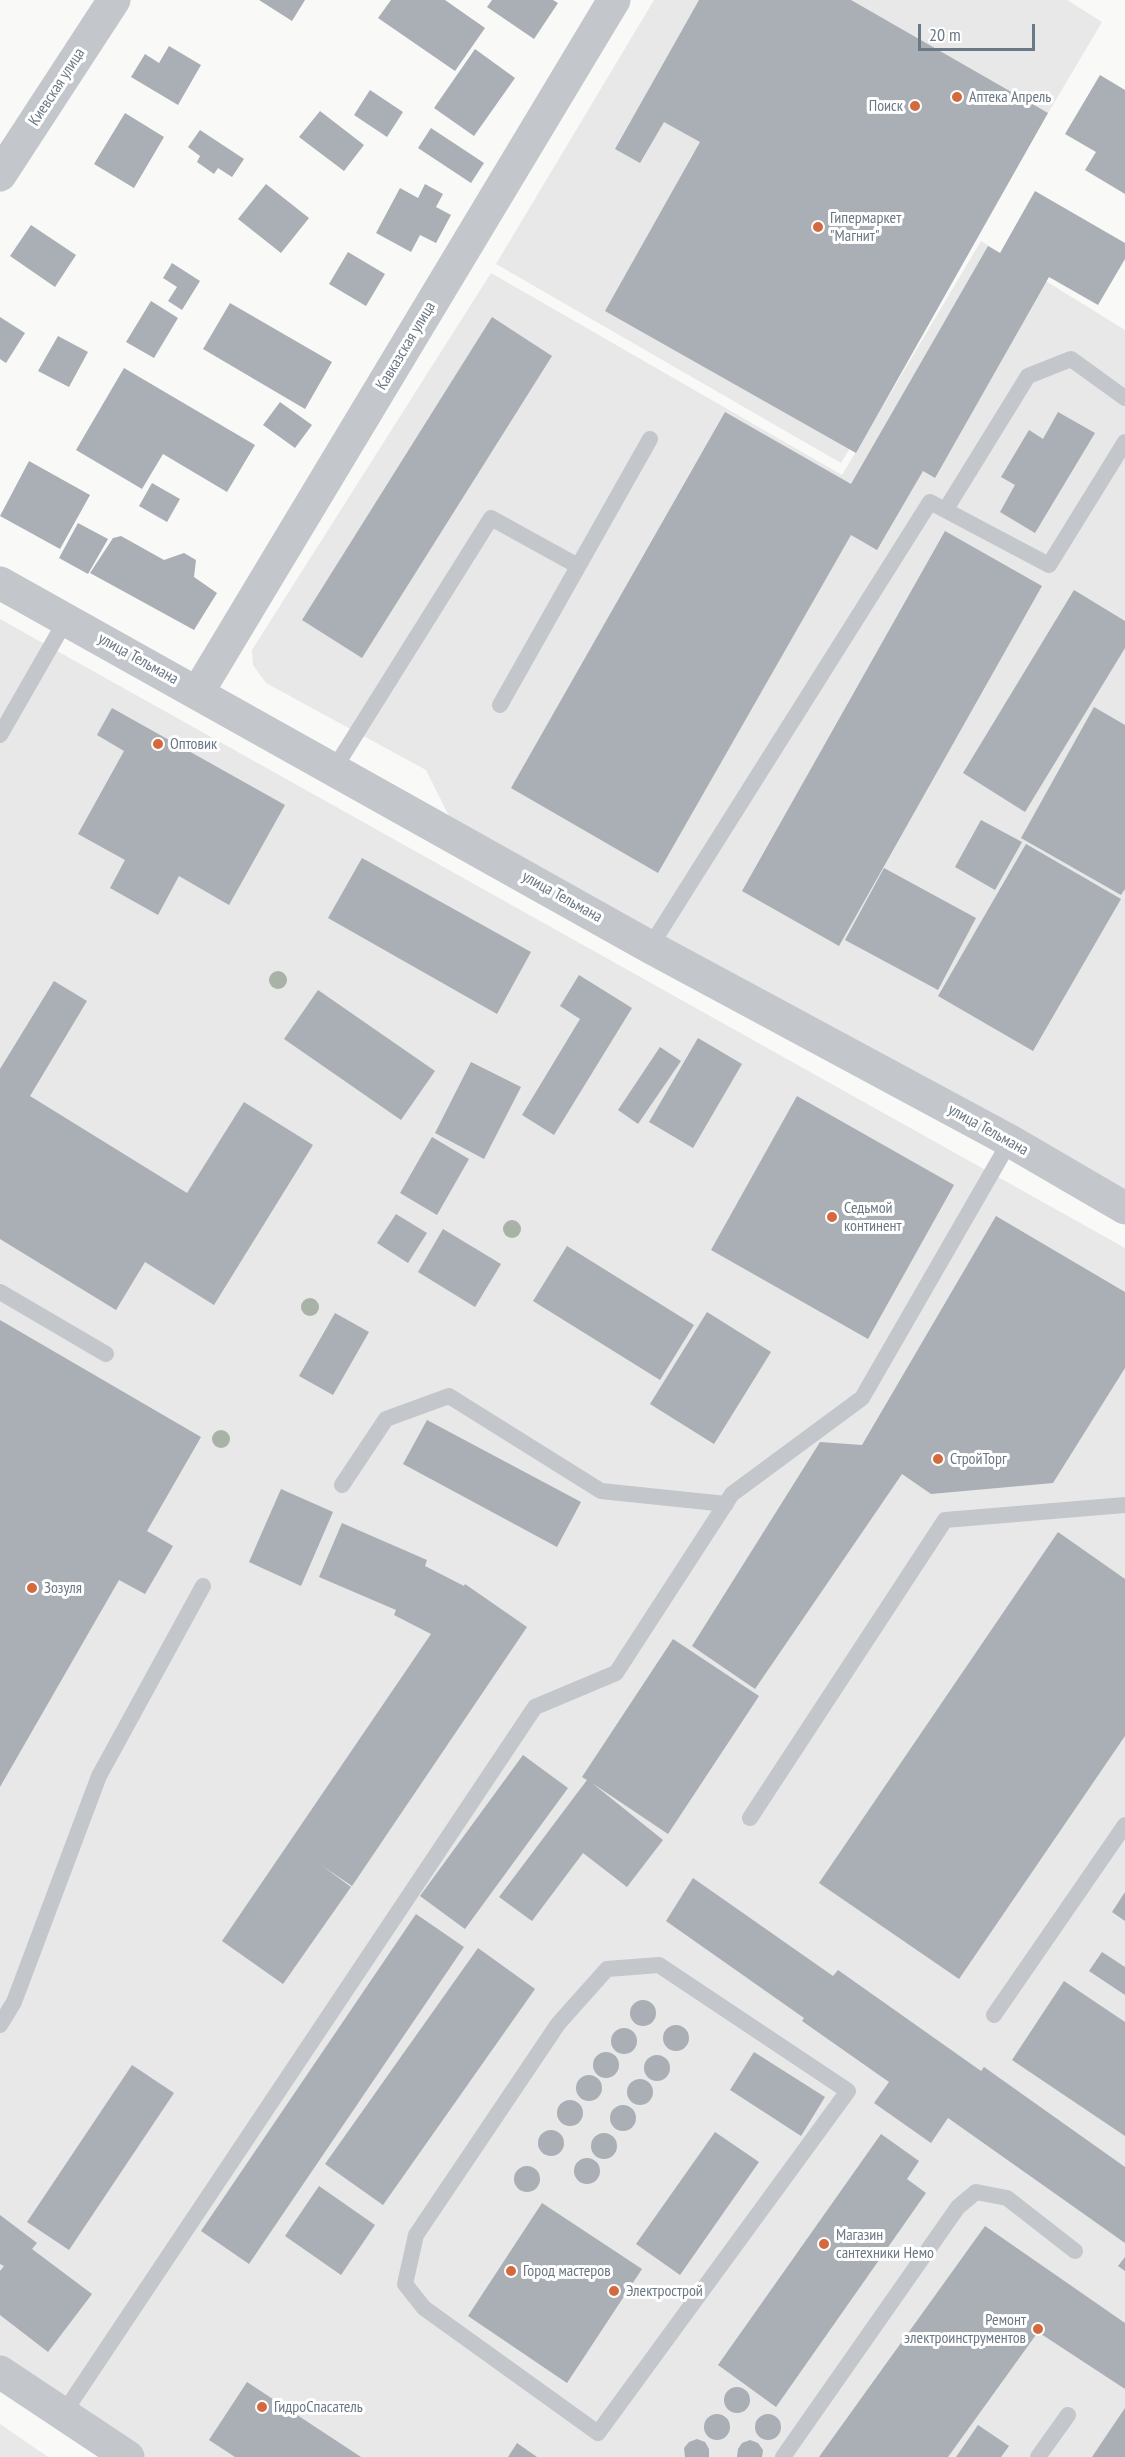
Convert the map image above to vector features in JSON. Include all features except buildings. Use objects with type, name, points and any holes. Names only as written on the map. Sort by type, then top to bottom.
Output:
[{"type":"street","name":"Киевская улица","points":[[0,175],[114,0]]},
{"type":"street","name":"Кавказская улица","points":[[198,692],[614,0]]},
{"type":"street","name":"улица Тельмана","points":[[0,583],[650,947],[1010,1141],[1125,1208]]},
{"type":"street","points":[[0,2372],[128,2457]]},
{"type":"lane","points":[[946,509],[1028,376],[1071,359],[1125,398]]},
{"type":"lane","points":[[500,705],[650,439]]},
{"type":"lane","points":[[650,947],[930,502],[1050,565],[1125,442]]},
{"type":"lane","points":[[334,769],[490,518],[578,566]]},
{"type":"lane","points":[[0,735],[66,620]]},
{"type":"lane","points":[[63,2414],[535,1707],[616,1673],[732,1494],[862,1398],[1010,1141]]},
{"type":"lane","points":[[0,1292],[106,1354]]},
{"type":"lane","points":[[342,1485],[386,1419],[449,1396],[602,1491],[726,1504]]},
{"type":"lane","points":[[750,1818],[945,1520],[1125,1505]]},
{"type":"lane","points":[[0,2025],[14,2002],[99,1776],[203,1586]]},
{"type":"lane","points":[[994,2015],[1125,1825]]},
{"type":"lane","points":[[659,1965],[848,2091],[598,2433],[424,2308],[405,2284],[416,2235],[558,2024],[607,1969],[659,1965]]},
{"type":"lane","points":[[783,2457],[958,2207],[976,2192],[1007,2198],[1075,2251]]},
{"type":"lane","points":[[1038,2457],[1068,2415]]},
{"type":"shaded area","name":"Гипермаркет \"Магнит\"","points":[[654,0],[1067,0],[1102,22],[841,463],[496,264]]},
{"type":"shaded area","points":[[981,241],[1125,330],[1125,1207],[449,816],[426,770],[266,683],[253,665],[252,650],[491,273],[842,475]]},
{"type":"shaded area","points":[[0,619],[1125,1248],[1125,2457],[145,2457],[0,2359]]},
{"type":"shaded area","points":[[0,2424],[48,2457],[0,2457]]},
{"type":"place","name":"Аптека Апрель","points":[[957,97]]},
{"type":"place","name":"Поиск","points":[[915,106]]},
{"type":"place","name":"Гипермаркет \"Магнит\"","points":[[818,227]]},
{"type":"place","name":"Оптовик","points":[[158,744]]},
{"type":"place","name":"Седьмой континент","points":[[832,1217]]},
{"type":"place","name":"СтройТорг","points":[[938,1459]]},
{"type":"place","name":"Зозуля","points":[[32,1588]]},
{"type":"place","name":"Магазин сантехники Немо","points":[[824,2244]]},
{"type":"place","name":"Город мастеров","points":[[511,2271]]},
{"type":"place","name":"Электрострой","points":[[614,2291]]},
{"type":"place","name":"Ремонт электроинструментов","points":[[1038,2329]]},
{"type":"place","name":"ГидроСпасатель","points":[[262,2407]]}]
